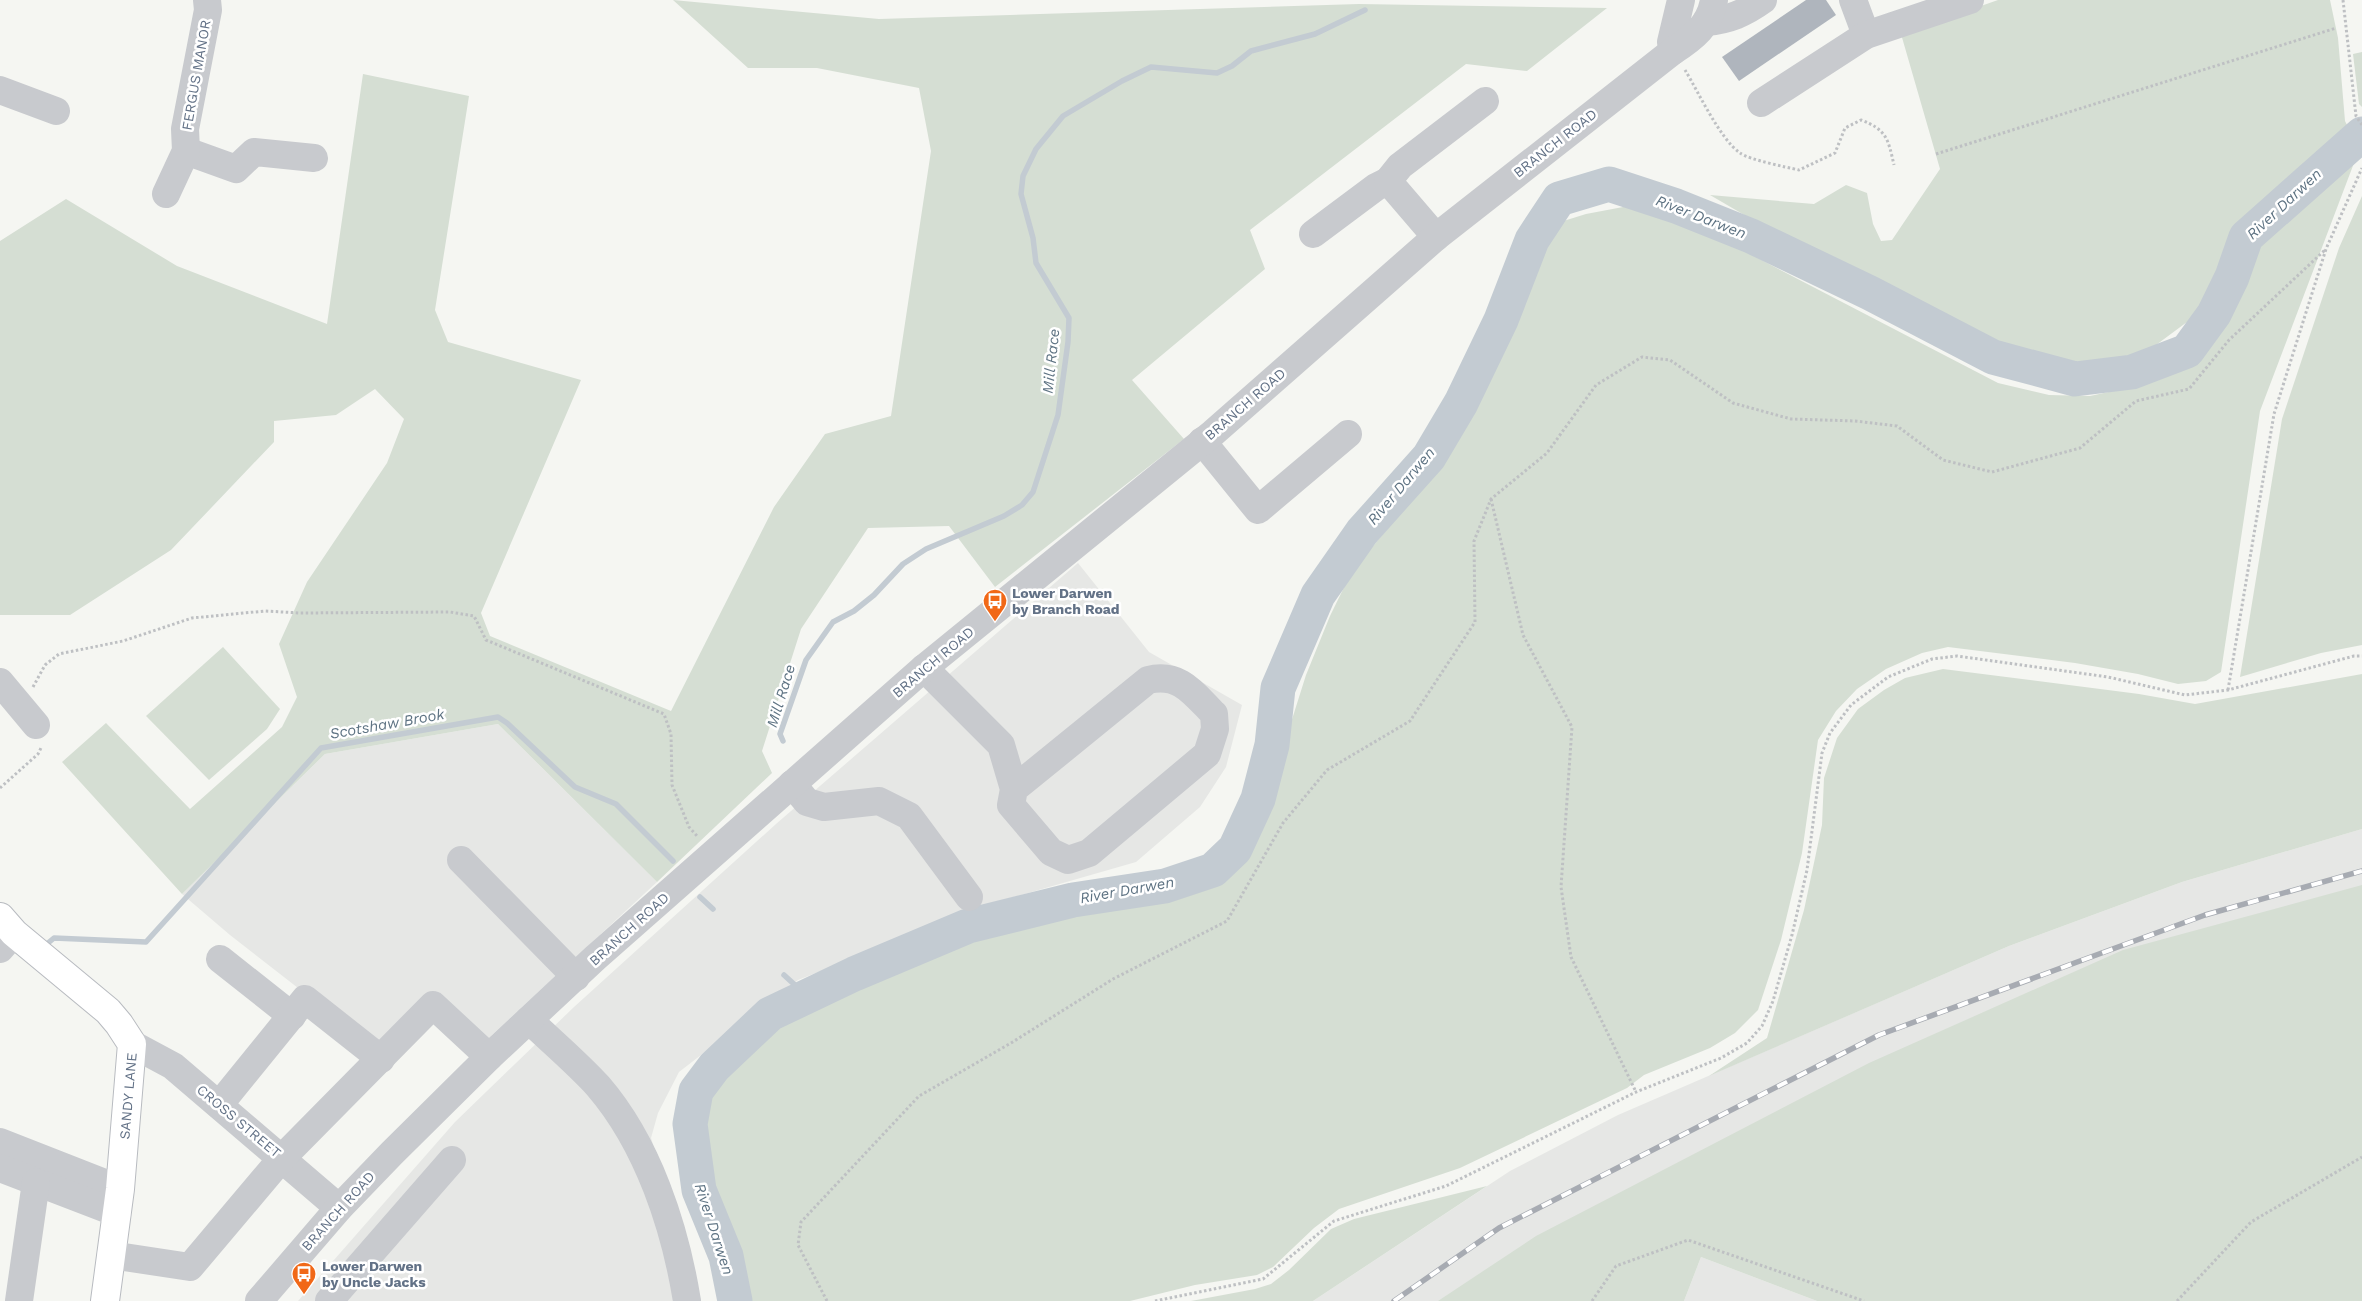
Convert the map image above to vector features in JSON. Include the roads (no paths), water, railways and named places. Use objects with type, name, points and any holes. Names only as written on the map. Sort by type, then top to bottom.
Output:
[{"type":"main road","name":"SANDY LANE","points":[[5,933],[108,1012],[119,1024],[132,1044],[118,1201],[105,1301]]},
{"type":"street","name":"FERGUS MANOR","points":[[166,194],[186,150],[185,129],[208,10],[206,0]]},
{"type":"street","points":[[1673,51],[1671,42],[1681,0]]},
{"type":"street","points":[[1710,11],[1727,19],[1739,15],[1763,0]]},
{"type":"street","points":[[1853,0],[1866,36]]},
{"type":"street","points":[[1761,103],[1866,36],[1970,0]]},
{"type":"street","name":"BRANCH ROAD","points":[[267,1299],[339,1208],[489,1057],[792,784],[924,668],[1202,441],[1436,237],[1673,51],[1700,32],[1710,11]]},
{"type":"street","points":[[0,90],[56,111]]},
{"type":"street","points":[[1313,234],[1376,187],[1388,181],[1400,166],[1485,101]]},
{"type":"street","name":"FERGUS MANOR","points":[[186,150],[236,169],[254,152],[314,158]]},
{"type":"street","points":[[1388,181],[1436,237]]},
{"type":"street","points":[[1202,441],[1258,510],[1348,434]]},
{"type":"street","points":[[924,668],[1000,745],[1014,789],[1011,805],[1051,852],[1068,860],[1089,853],[1207,754],[1215,729],[1214,714],[1186,686],[1176,680],[1162,676],[1148,680],[1014,789]]},
{"type":"street","points":[[0,682],[29,716]]},
{"type":"street","points":[[792,784],[807,802],[824,807],[879,801],[909,816],[969,897]]},
{"type":"street","points":[[460,860],[576,977]]},
{"type":"street","points":[[220,959],[381,1059]]},
{"type":"street","points":[[111,1255],[190,1267],[282,1158],[433,1005],[489,1057]]},
{"type":"street","points":[[219,1106],[299,1008]]},
{"type":"street","points":[[529,1020],[598,1086],[637,1142],[656,1185],[687,1301]]},
{"type":"street","name":"CROSS STREET","points":[[132,1044],[174,1066],[339,1208]]},
{"type":"street","points":[[0,1142],[118,1201]]},
{"type":"street","points":[[329,1301],[452,1160]]},
{"type":"street","points":[[0,1168],[36,1182],[118,1201]]},
{"type":"street","points":[[19,1301],[36,1182]]},
{"type":"waterway","name":"Mill Race","points":[[783,741],[780,734],[806,660],[833,622],[854,611],[874,595],[903,564],[926,549],[1004,516],[1022,505],[1033,492],[1058,415],[1068,342],[1069,318],[1036,263],[1033,238],[1021,194],[1023,176],[1036,149],[1063,116],[1122,81],[1151,67],[1217,73],[1232,66],[1251,51],[1315,34],[1365,10]]},
{"type":"waterway","name":"River Darwen","points":[[735,1301],[726,1256],[699,1190],[690,1124],[696,1091],[714,1067],[770,1014],[854,974],[968,926],[1073,900],[1165,886],[1213,870],[1235,849],[1258,799],[1272,745],[1278,688],[1318,595],[1362,532],[1429,457],[1461,403],[1501,320],[1532,240],[1559,199],[1609,184],[1676,206],[1751,236],[1870,293],[1993,357],[2075,379],[2132,372],[2187,351],[2214,314],[2232,277],[2246,237],[2362,134]]},
{"type":"waterway","name":"Scotshaw Brook","points":[[48,943],[54,938],[146,942],[321,748],[498,717],[507,723],[575,787],[616,804],[673,861]]},
{"type":"waterway","name":"Scotshaw Brook","points":[[700,897],[713,909]]},
{"type":"waterway","name":"Scotshaw Brook","points":[[784,975],[807,996]]},
{"type":"railway","points":[[1394,1301],[1499,1228],[1879,1035],[2205,915],[2362,871]]},
{"type":"place","name":"Lower Darwen by Branch Road","points":[[995,622]]},
{"type":"place","name":"Lower Darwen by Uncle Jacks","points":[[304,1295]]}]
